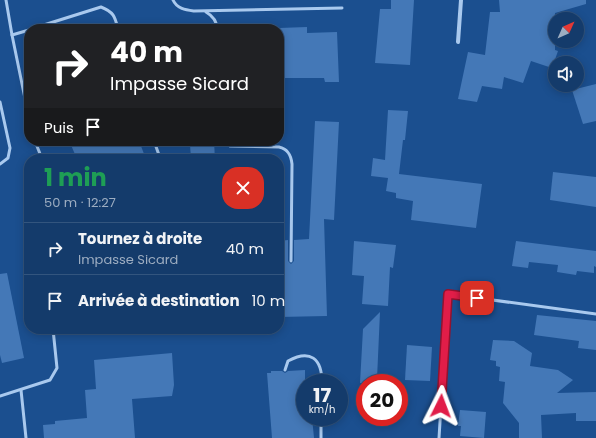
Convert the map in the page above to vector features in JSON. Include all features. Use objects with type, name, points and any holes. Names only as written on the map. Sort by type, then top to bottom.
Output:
[{"type":"street","points":[[458,42],[461,0]]},
{"type":"lane","points":[[6,0],[24,94]]},
{"type":"lane","points":[[173,0],[178,7],[185,10],[204,11],[342,8]]},
{"type":"lane","points":[[46,24],[101,7],[109,10],[115,17],[117,24]]},
{"type":"lane","points":[[204,11],[213,16],[217,24]]},
{"type":"lane","points":[[12,35],[24,31]]},
{"type":"lane","points":[[0,102],[10,148],[8,158],[0,164]]},
{"type":"lane","points":[[230,146],[279,147],[285,149],[289,153],[292,164],[291,261]]},
{"type":"lane","points":[[439,438],[448,294],[596,314]]},
{"type":"lane","points":[[0,396],[50,380],[57,368],[54,334]]},
{"type":"lane","points":[[285,370],[288,361],[298,356],[310,357],[317,361],[322,374]]},
{"type":"lane","points":[[21,390],[26,438]]},
{"type":"lane","points":[[321,438],[322,426]]},
{"type":"building","points":[[391,0],[414,0],[410,65],[375,63],[380,9],[391,9]]},
{"type":"building","points":[[499,0],[586,0],[586,4],[558,12],[548,12],[548,48],[555,48],[555,50],[558,51],[556,56],[548,56],[548,67],[531,61],[523,83],[504,77],[502,89],[482,86],[477,102],[458,99],[468,52],[485,55],[490,12],[500,12]]},
{"type":"building","points":[[307,27],[307,33],[337,32],[339,82],[325,82],[324,78],[284,78],[284,28]]},
{"type":"building","points":[[596,84],[596,121],[583,124],[573,92],[584,92],[584,87]]},
{"type":"building","points":[[388,110],[408,111],[399,174],[482,184],[476,228],[411,220],[413,201],[396,198],[396,193],[386,191],[388,178],[371,176],[373,158],[385,160]]},
{"type":"building","points":[[315,121],[339,122],[334,220],[324,219],[327,316],[284,317],[284,240],[288,240],[288,261],[291,264],[294,261],[294,240],[309,239]]},
{"type":"building","points":[[71,146],[141,146],[144,154],[75,154]]},
{"type":"building","points":[[190,146],[214,146],[215,154],[191,154]]},
{"type":"building","points":[[553,172],[596,177],[596,207],[550,200]]},
{"type":"building","points":[[354,241],[396,245],[393,268],[390,267],[388,306],[362,304],[364,276],[352,275]]},
{"type":"building","points":[[516,241],[596,251],[596,267],[594,266],[594,273],[577,271],[576,275],[557,272],[558,265],[529,262],[528,268],[512,266]]},
{"type":"building","points":[[7,273],[24,358],[2,363],[0,355],[0,274]]},
{"type":"building","points":[[380,312],[377,374],[360,374],[363,329]]},
{"type":"building","points":[[537,315],[596,321],[596,350],[578,348],[579,341],[534,335]]},
{"type":"building","points":[[493,340],[514,341],[532,353],[530,366],[558,370],[573,380],[557,393],[596,392],[596,421],[576,421],[576,413],[541,415],[542,438],[519,438],[519,423],[503,403],[505,382],[499,381],[500,367],[496,366],[496,361],[490,360]]},
{"type":"building","points":[[407,345],[432,347],[430,381],[408,380],[408,374],[405,374]]},
{"type":"building","points":[[172,353],[174,385],[172,396],[132,399],[135,438],[44,438],[43,425],[55,424],[55,421],[87,418],[85,390],[96,389],[94,360]]},
{"type":"building","points":[[305,370],[305,374],[296,374],[296,426],[313,426],[314,438],[272,438],[267,373],[271,373],[271,371],[282,371],[285,373],[288,371]]},
{"type":"building","points":[[460,410],[486,412],[484,438],[460,436],[461,426],[458,426]]},
{"type":"route","points":[[441,406],[448,294],[477,298]]}]
